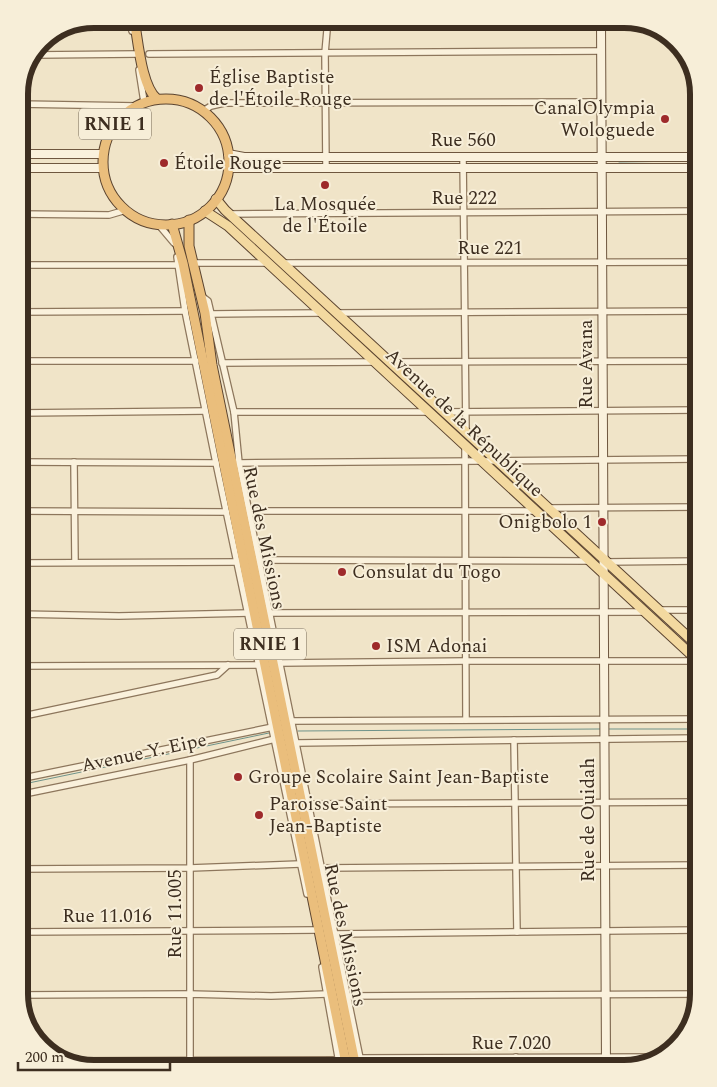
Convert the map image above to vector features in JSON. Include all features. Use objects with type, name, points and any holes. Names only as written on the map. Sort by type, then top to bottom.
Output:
[{"type":"highway","name":"RNIE 1","points":[[136,28],[146,81],[157,99]]},
{"type":"highway","name":"RNIE 1","points":[[157,99],[182,101],[203,112],[220,130],[228,154],[228,168],[224,186],[216,199],[205,211],[189,220],[172,224],[158,224],[141,219],[126,210],[110,191],[103,168],[103,154],[113,127],[124,115],[141,104],[157,99]]},
{"type":"highway","name":"Rue des Missions","points":[[189,220],[188,237],[227,443],[266,613],[354,1059]]},
{"type":"highway","name":"Rue des Missions","points":[[172,224],[183,263],[250,613],[345,1059]]},
{"type":"main road","name":"Rue Avana","points":[[601,28],[603,158],[602,508],[604,560],[602,572]]},
{"type":"main road","points":[[28,154],[103,154]]},
{"type":"main road","name":"Rue 560","points":[[228,154],[244,157],[690,157]]},
{"type":"main road","points":[[28,168],[103,168]]},
{"type":"main road","name":"Rue 560","points":[[228,168],[690,168]]},
{"type":"main road","name":"Avenue de la République","points":[[216,199],[229,214],[442,412],[690,639]]},
{"type":"main road","name":"Avenue de la République","points":[[205,211],[219,218],[484,461],[690,654]]},
{"type":"main road","name":"Rue de Ouidah","points":[[602,572],[606,1057]]},
{"type":"street","points":[[28,104],[141,104],[137,54],[131,28]]},
{"type":"street","points":[[326,167],[325,53],[327,28]]},
{"type":"street","points":[[149,54],[601,51]]},
{"type":"street","points":[[41,55],[137,54]]},
{"type":"street","points":[[203,112],[211,106],[224,103],[602,102]]},
{"type":"street","points":[[463,157],[466,433]]},
{"type":"street","points":[[28,214],[109,215],[126,210]]},
{"type":"street","name":"Rue 222","points":[[229,214],[690,211]]},
{"type":"street","points":[[158,224],[172,239],[179,265],[185,311],[205,411],[237,562],[250,613],[258,665],[273,727],[300,864],[316,930],[338,1059]]},
{"type":"street","name":"Rue 221","points":[[283,263],[690,262]]},
{"type":"street","points":[[193,263],[268,263]]},
{"type":"street","points":[[28,264],[179,265]]},
{"type":"street","points":[[200,295],[207,299],[234,412],[239,463],[259,560],[266,613],[280,663],[360,1058]]},
{"type":"street","points":[[28,312],[185,311]]},
{"type":"street","points":[[336,313],[690,311]]},
{"type":"street","points":[[211,314],[321,313]]},
{"type":"street","points":[[28,362],[196,361]]},
{"type":"street","points":[[389,362],[690,361]]},
{"type":"street","points":[[222,363],[374,362]]},
{"type":"street","points":[[442,412],[690,410]]},
{"type":"street","points":[[28,413],[205,411]]},
{"type":"street","points":[[234,412],[431,412]]},
{"type":"street","points":[[465,444],[466,720]]},
{"type":"street","points":[[239,463],[690,460]]},
{"type":"street","points":[[28,462],[216,462]]},
{"type":"street","points":[[74,462],[75,562]]},
{"type":"street","points":[[546,508],[690,507]]},
{"type":"street","points":[[249,511],[535,510]]},
{"type":"street","points":[[28,512],[226,512]]},
{"type":"street","points":[[259,560],[590,561]]},
{"type":"street","points":[[604,560],[690,561]]},
{"type":"street","points":[[28,562],[237,562]]},
{"type":"street","points":[[657,610],[690,610]]},
{"type":"street","points":[[28,614],[119,616],[250,613],[645,612]]},
{"type":"street","points":[[280,663],[690,661]]},
{"type":"street","points":[[28,666],[258,665]]},
{"type":"street","points":[[28,715],[217,675],[228,666]]},
{"type":"street","points":[[291,720],[690,719]]},
{"type":"street","name":"Avenue Y. Eipe","points":[[28,776],[273,727]]},
{"type":"street","points":[[296,743],[690,738]]},
{"type":"street","name":"Avenue Y. Eipe","points":[[28,792],[190,760],[275,739]]},
{"type":"street","points":[[514,740],[517,932]]},
{"type":"street","name":"Rue 11.005","points":[[190,760],[190,1059]]},
{"type":"street","points":[[309,804],[690,802]]},
{"type":"street","points":[[28,869],[190,868],[300,864]]},
{"type":"street","points":[[322,868],[690,865]]},
{"type":"street","name":"Rue 11.016","points":[[28,932],[316,930]]},
{"type":"street","points":[[335,934],[690,930]]},
{"type":"street","points":[[28,995],[190,994],[271,996],[327,994]]},
{"type":"street","points":[[348,996],[690,994]]},
{"type":"street","name":"Rue 7.020","points":[[360,1058],[640,1057]]},
{"type":"waterway","points":[[619,162],[688,161]]},
{"type":"waterway","points":[[298,731],[600,729]]},
{"type":"waterway","points":[[606,729],[690,729]]},
{"type":"waterway","points":[[28,783],[269,733]]},
{"type":"place","name":"Église Baptiste de l'Étoile Rouge","points":[[199,88]]},
{"type":"place","name":"CanalOlympia Wologuede","points":[[665,119]]},
{"type":"place","name":"Étoile Rouge","points":[[164,163]]},
{"type":"place","name":"La Mosquée de l'Étoile","points":[[325,185]]},
{"type":"place","name":"Onigbolo 1","points":[[602,522]]},
{"type":"place","name":"Consulat du Togo","points":[[342,572]]},
{"type":"place","name":"ISM Adonai","points":[[376,646]]},
{"type":"place","name":"Groupe Scolaire Saint Jean-Baptiste","points":[[238,777]]},
{"type":"place","name":"Paroisse Saint Jean-Baptiste","points":[[259,815]]}]
